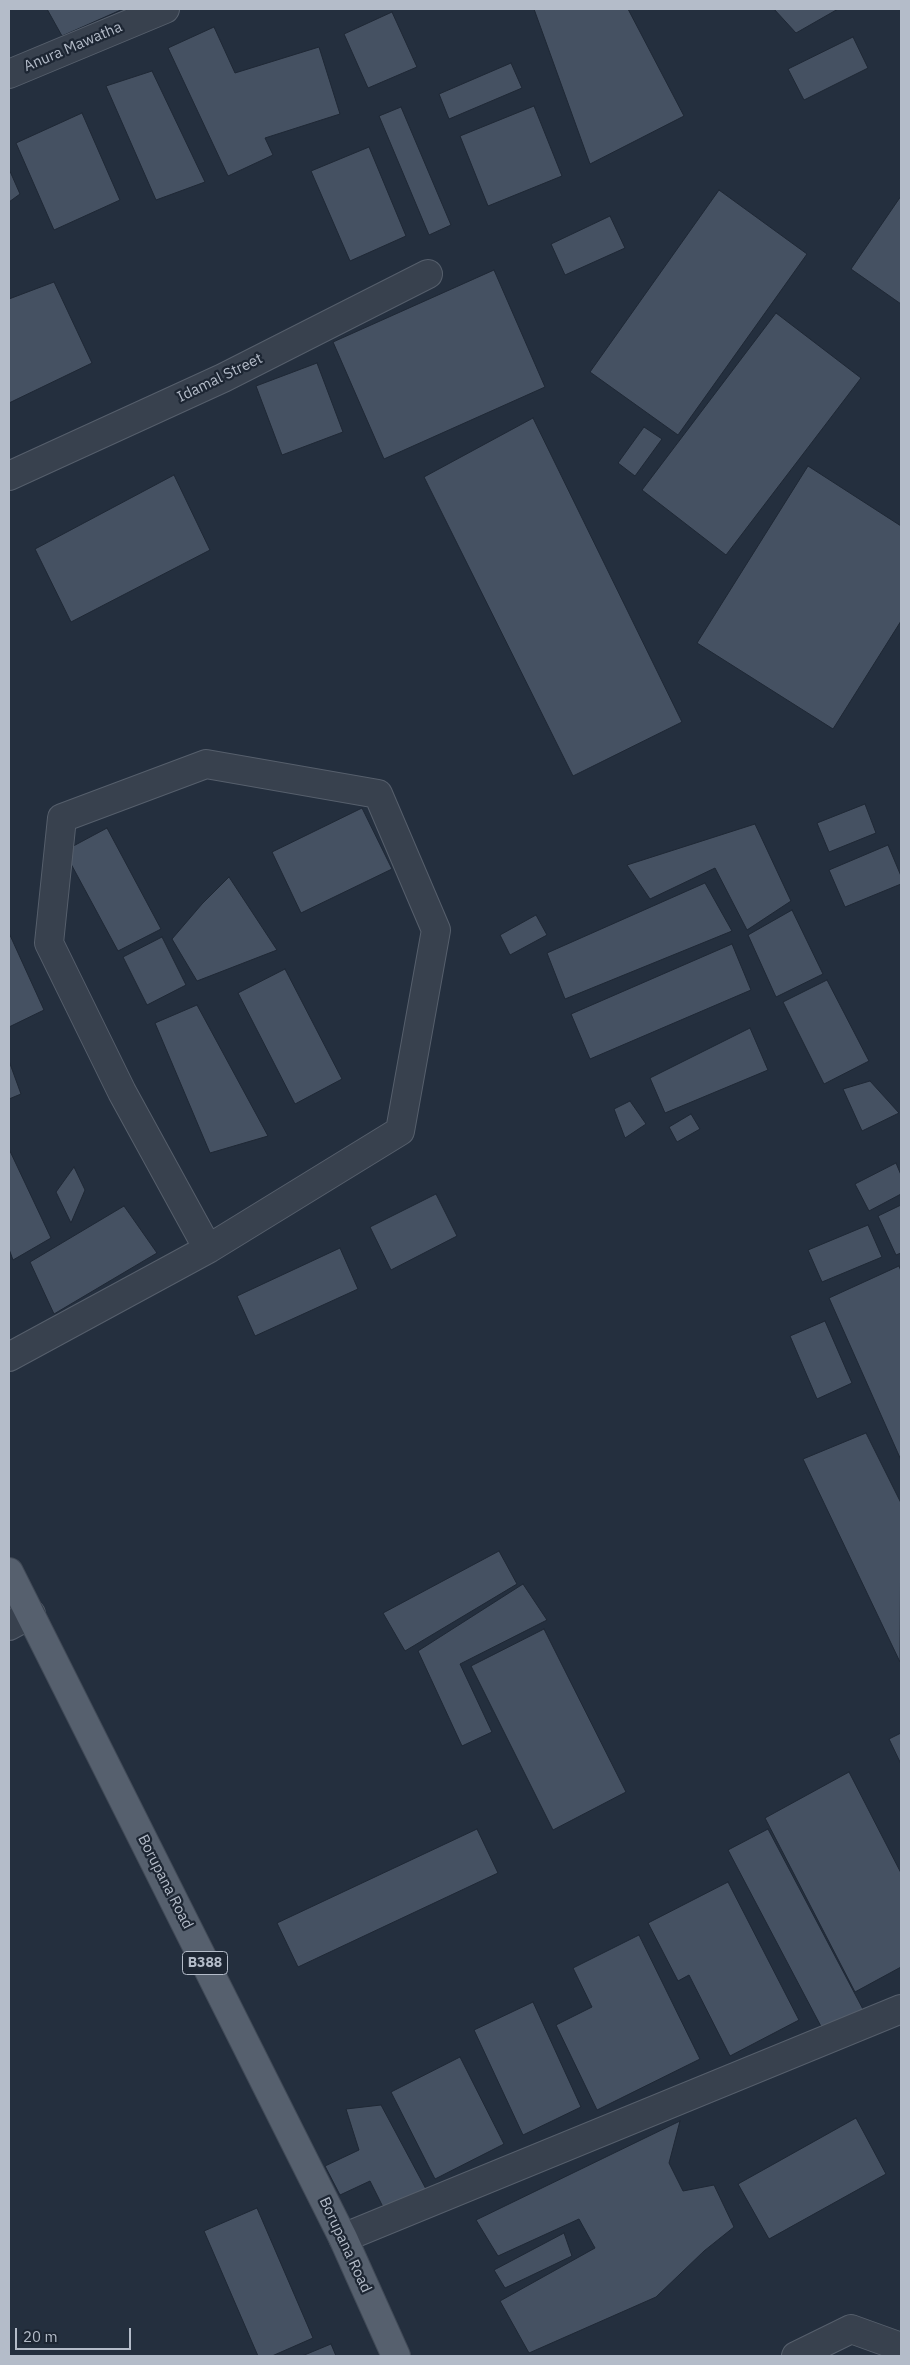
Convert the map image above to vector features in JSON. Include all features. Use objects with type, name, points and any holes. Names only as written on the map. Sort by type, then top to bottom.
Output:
[{"type":"main road","name":"Borupana Road","points":[[9,1572],[20,1620],[343,2238],[396,2356]]},
{"type":"street","name":"Anura Mawatha","points":[[9,74],[165,9]]},
{"type":"street","name":"Idamal Street","points":[[9,476],[223,378],[428,274]]},
{"type":"street","points":[[9,1357],[208,1249],[400,1131],[436,930],[378,794],[206,764],[62,818],[49,943],[122,1092],[208,1249]]},
{"type":"street","points":[[343,2238],[901,2009]]},
{"type":"street","points":[[796,2356],[850,2329],[901,2347]]},
{"type":"building","points":[[47,9],[123,9],[62,36]]},
{"type":"building","points":[[534,9],[628,9],[684,116],[590,164]]},
{"type":"building","points":[[774,9],[838,9],[796,33]]},
{"type":"building","points":[[392,12],[417,67],[368,88],[344,34]]},
{"type":"building","points":[[214,27],[235,73],[319,47],[340,114],[265,138],[273,155],[228,176],[168,48]]},
{"type":"building","points":[[853,37],[868,68],[804,100],[788,69]]},
{"type":"building","points":[[511,63],[522,88],[449,119],[439,94]]},
{"type":"building","points":[[152,71],[205,182],[156,200],[106,86]]},
{"type":"building","points":[[534,106],[562,176],[488,206],[460,136]]},
{"type":"building","points":[[401,107],[451,225],[429,235],[379,116]]},
{"type":"building","points":[[82,113],[120,200],[54,230],[16,143]]},
{"type":"building","points":[[369,147],[406,236],[350,261],[311,171]]},
{"type":"building","points":[[9,169],[20,194],[9,202]]},
{"type":"building","points":[[719,190],[807,254],[678,435],[590,372]]},
{"type":"building","points":[[901,196],[901,304],[851,269]]},
{"type":"building","points":[[610,216],[625,248],[565,275],[551,244]]},
{"type":"building","points":[[494,270],[545,387],[384,459],[333,342]]},
{"type":"building","points":[[54,282],[92,363],[9,403],[9,299]]},
{"type":"building","points":[[776,313],[861,378],[726,555],[642,490]]},
{"type":"building","points":[[317,363],[343,432],[282,455],[256,386]]},
{"type":"building","points":[[533,418],[682,722],[573,776],[424,477]]},
{"type":"building","points":[[644,427],[662,439],[635,476],[618,463]]},
{"type":"building","points":[[808,466],[901,526],[901,621],[833,729],[697,643]]},
{"type":"building","points":[[174,475],[210,550],[71,622],[35,549]]},
{"type":"building","points":[[865,804],[876,833],[829,852],[817,823]]},
{"type":"building","points":[[362,808],[392,869],[301,913],[272,852]]},
{"type":"building","points":[[755,824],[791,901],[747,930],[715,868],[650,899],[627,865]]},
{"type":"building","points":[[107,828],[161,929],[118,951],[64,851]]},
{"type":"building","points":[[888,845],[901,876],[901,884],[845,907],[829,870]]},
{"type":"building","points":[[229,877],[277,950],[197,981],[172,939],[202,904]]},
{"type":"building","points":[[705,883],[732,931],[565,999],[547,953]]},
{"type":"building","points":[[792,910],[823,974],[776,997],[748,935]]},
{"type":"building","points":[[536,915],[547,935],[510,955],[500,935]]},
{"type":"building","points":[[9,933],[44,1010],[9,1027]]},
{"type":"building","points":[[162,937],[186,985],[147,1005],[123,957]]},
{"type":"building","points":[[732,944],[751,990],[590,1059],[571,1014]]},
{"type":"building","points":[[285,969],[342,1079],[295,1104],[238,993]]},
{"type":"building","points":[[827,980],[869,1061],[824,1084],[783,1002]]},
{"type":"building","points":[[197,1005],[268,1136],[210,1153],[155,1023]]},
{"type":"building","points":[[750,1028],[768,1070],[665,1113],[650,1078]]},
{"type":"building","points":[[9,1061],[21,1094],[9,1099]]},
{"type":"building","points":[[870,1081],[899,1113],[862,1131],[843,1089]]},
{"type":"building","points":[[630,1101],[646,1124],[625,1138],[614,1109]]},
{"type":"building","points":[[691,1114],[700,1129],[677,1142],[669,1127]]},
{"type":"building","points":[[9,1149],[51,1238],[13,1260],[9,1249]]},
{"type":"building","points":[[896,1163],[901,1175],[901,1194],[869,1211],[855,1184]]},
{"type":"building","points":[[74,1167],[85,1190],[71,1223],[56,1192]]},
{"type":"building","points":[[436,1194],[457,1236],[391,1270],[370,1227]]},
{"type":"building","points":[[901,1205],[901,1253],[896,1255],[878,1216]]},
{"type":"building","points":[[124,1206],[157,1253],[54,1314],[30,1262]]},
{"type":"building","points":[[868,1225],[882,1257],[822,1282],[808,1250]]},
{"type":"building","points":[[340,1248],[358,1289],[255,1336],[237,1296]]},
{"type":"building","points":[[899,1266],[901,1271],[901,1460],[829,1298]]},
{"type":"building","points":[[825,1321],[852,1383],[817,1399],[790,1336]]},
{"type":"building","points":[[866,1433],[901,1503],[900,1662],[803,1459]]},
{"type":"building","points":[[499,1551],[517,1584],[405,1651],[383,1613]]},
{"type":"building","points":[[523,1584],[547,1620],[460,1664],[492,1732],[462,1746],[418,1651]]},
{"type":"building","points":[[544,1629],[626,1792],[553,1830],[471,1666]]},
{"type":"building","points":[[901,1733],[901,1764],[889,1739]]},
{"type":"building","points":[[849,1772],[901,1873],[901,1967],[855,1992],[765,1818]]},
{"type":"building","points":[[477,1829],[498,1873],[298,1967],[277,1923]]},
{"type":"building","points":[[768,1829],[865,2013],[825,2034],[728,1850]]},
{"type":"building","points":[[728,1882],[799,2020],[730,2056],[689,1975],[678,1981],[648,1923]]},
{"type":"building","points":[[639,1935],[700,2059],[597,2110],[556,2025],[592,2007],[573,1968]]},
{"type":"building","points":[[533,2002],[581,2107],[523,2135],[474,2030]]},
{"type":"building","points":[[460,2057],[504,2144],[435,2179],[391,2092]]},
{"type":"building","points":[[381,2105],[426,2189],[386,2213],[370,2181],[340,2195],[325,2166],[359,2150],[346,2109]]},
{"type":"building","points":[[856,2118],[886,2174],[769,2239],[738,2184]]},
{"type":"building","points":[[680,2121],[669,2163],[683,2191],[714,2185],[734,2227],[704,2251],[656,2297],[529,2353],[500,2301],[595,2248],[579,2219],[498,2256],[476,2220]]},
{"type":"building","points":[[257,2208],[313,2338],[272,2356],[258,2356],[204,2231]]},
{"type":"building","points":[[564,2233],[572,2256],[505,2288],[494,2270]]},
{"type":"building","points":[[331,2344],[336,2356],[302,2356]]}]
